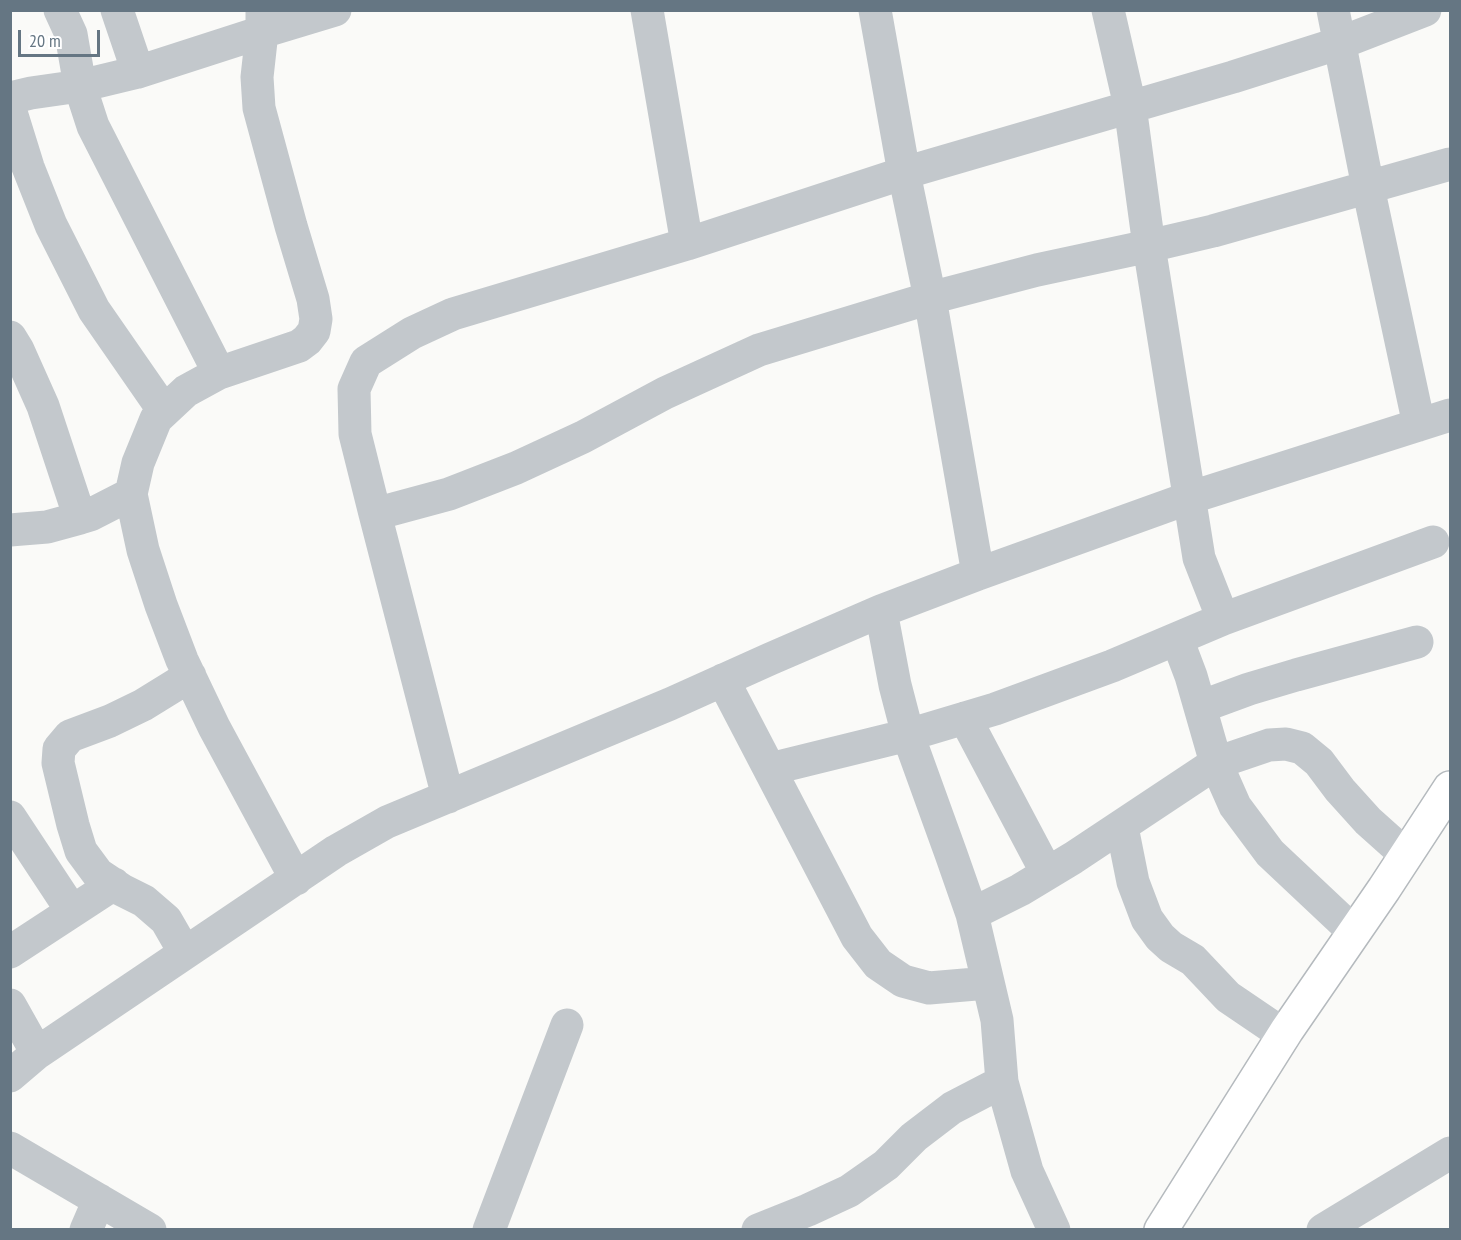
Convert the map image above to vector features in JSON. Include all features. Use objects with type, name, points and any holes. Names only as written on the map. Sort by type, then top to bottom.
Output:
[{"type":"main road","points":[[1161,1230],[1284,1035],[1450,788]]},
{"type":"street","points":[[60,10],[71,34],[80,86],[93,126],[219,374]]},
{"type":"street","points":[[117,10],[138,72]]},
{"type":"street","points":[[10,98],[80,86],[138,72],[262,21],[334,10]]},
{"type":"street","points":[[647,10],[687,244]]},
{"type":"street","points":[[874,10],[930,298],[978,574]]},
{"type":"street","points":[[1108,10],[1130,106],[1149,246],[1199,558],[1223,619]]},
{"type":"street","points":[[1333,10],[1419,425]]},
{"type":"street","points":[[448,797],[355,434],[354,389],[366,362],[412,333],[453,314],[687,244],[904,173],[1233,77],[1340,43],[1425,10]]},
{"type":"street","points":[[262,21],[257,77],[259,108],[313,299],[316,319],[314,331],[299,346],[219,374],[186,391],[156,419],[138,463],[131,494],[143,550],[182,660],[214,727],[296,879]]},
{"type":"street","points":[[10,109],[28,167],[51,225],[94,310],[164,411]]},
{"type":"street","points":[[375,514],[449,494],[516,468],[665,393],[759,350],[930,298],[1037,270],[1213,231],[1450,164]]},
{"type":"street","points":[[10,337],[43,406],[80,518]]},
{"type":"street","points":[[10,1076],[37,1053],[336,851],[387,822],[881,611],[1189,498],[1450,415]]},
{"type":"street","points":[[10,530],[47,527],[80,518],[131,494]]},
{"type":"street","points":[[770,769],[908,735],[995,709],[1113,666],[1223,619],[1433,542]]},
{"type":"street","points":[[881,611],[895,685],[908,735],[972,914],[997,1020],[1002,1082],[1027,1171],[1054,1230]]},
{"type":"street","points":[[1177,639],[1191,676],[1216,763],[1235,806],[1270,853],[1354,932]]},
{"type":"street","points":[[1200,707],[1296,675],[1417,642]]},
{"type":"street","points":[[185,953],[166,920],[144,901],[98,874],[81,851],[58,763],[59,749],[70,736],[110,721],[143,705],[190,676]]},
{"type":"street","points":[[723,680],[857,937],[878,964],[903,981],[928,988],[988,983]]},
{"type":"street","points":[[965,718],[1047,873]]},
{"type":"street","points":[[972,914],[1020,890],[1122,827],[1216,763],[1269,745],[1286,744],[1302,748],[1319,762],[1368,821],[1406,855]]},
{"type":"street","points":[[10,817],[72,911]]},
{"type":"street","points":[[1122,827],[1133,882],[1146,919],[1160,937],[1171,947],[1193,960],[1228,996],[1284,1035]]},
{"type":"street","points":[[10,952],[114,884]]},
{"type":"street","points":[[10,1005],[37,1053]]},
{"type":"street","points":[[489,1230],[567,1026]]},
{"type":"street","points":[[758,1230],[849,1191],[886,1165],[914,1137],[952,1108],[1002,1082]]},
{"type":"street","points":[[10,1148],[150,1230]]},
{"type":"street","points":[[1323,1230],[1450,1153]]},
{"type":"street","points":[[86,1230],[99,1200]]}]
